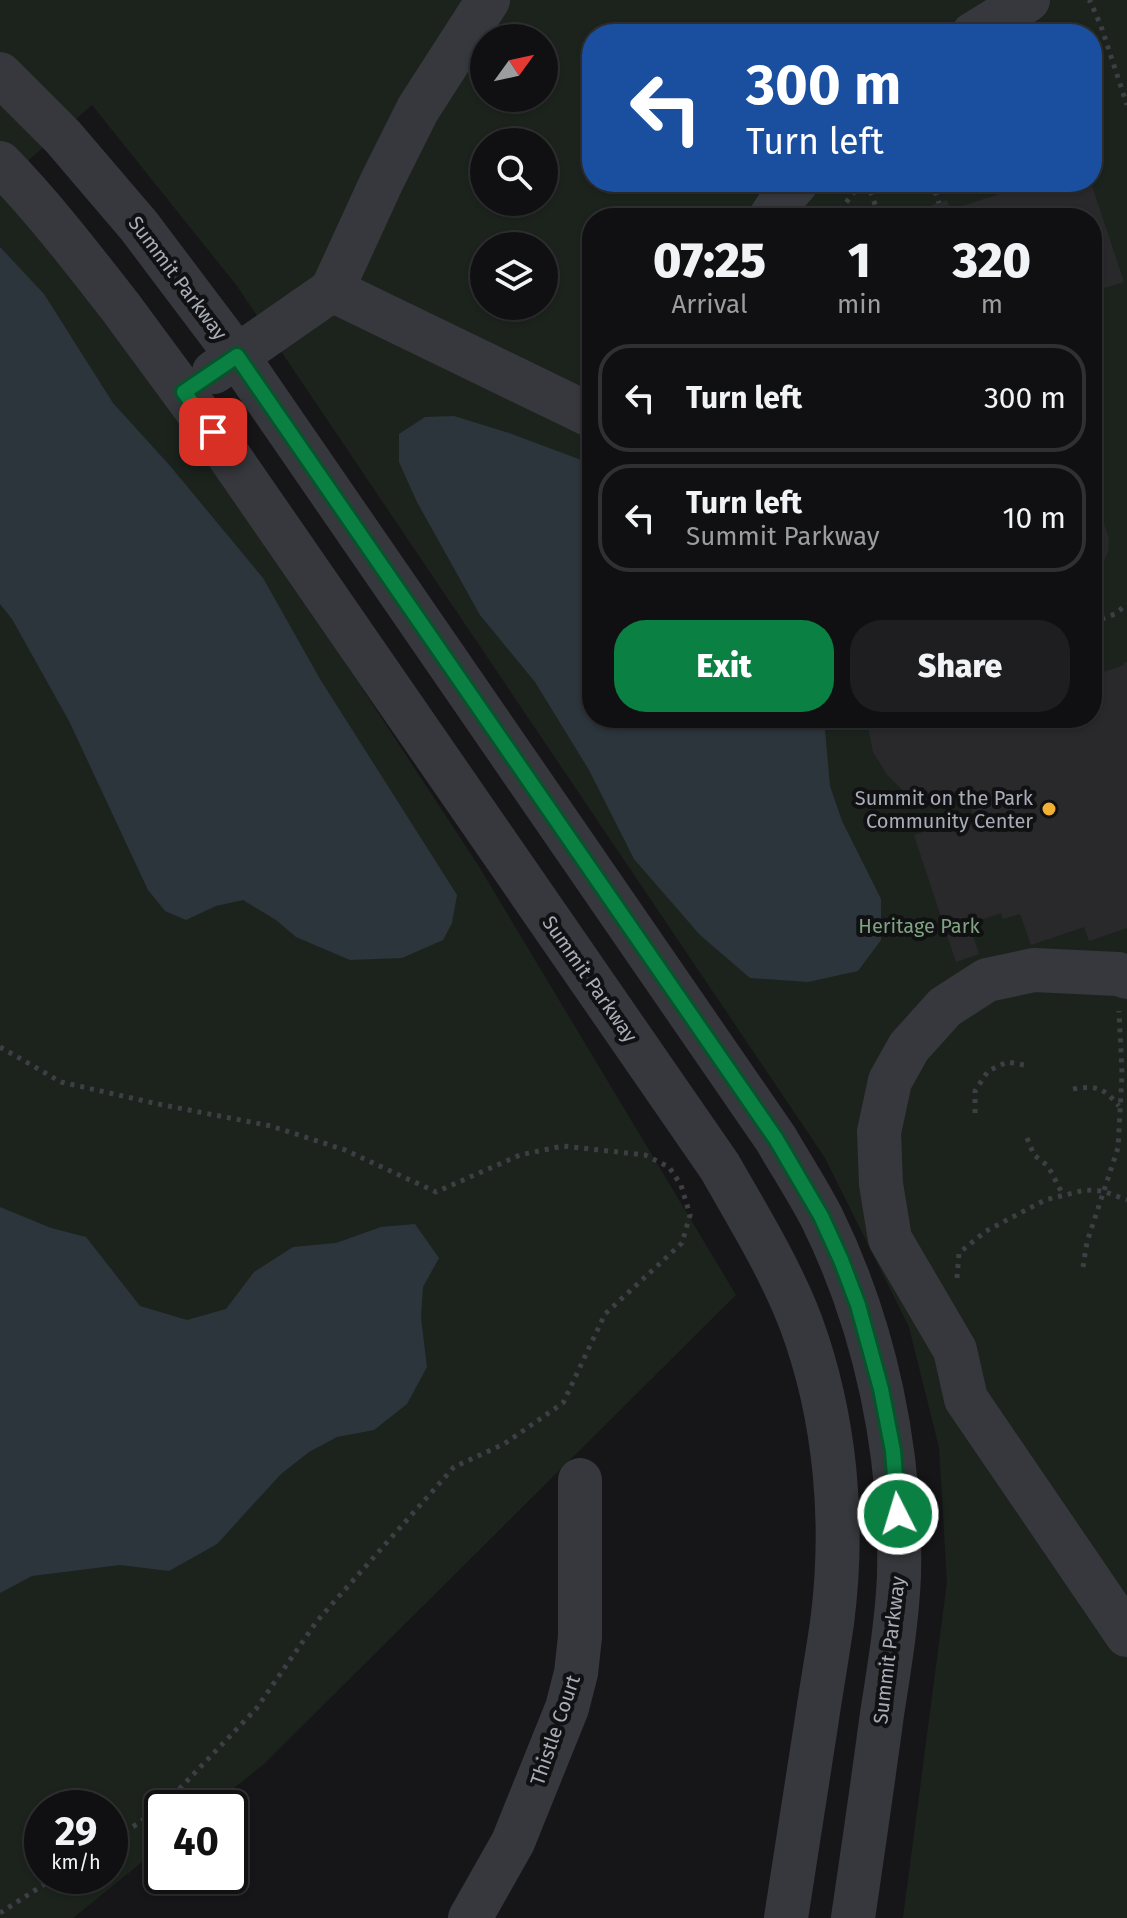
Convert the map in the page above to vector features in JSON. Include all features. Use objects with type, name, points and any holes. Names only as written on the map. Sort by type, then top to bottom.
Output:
[{"type":"street","points":[[184,392],[332,290],[418,109],[488,0]]},
{"type":"street","points":[[989,24],[1028,0],[1036,24]]},
{"type":"street","name":"Summit Parkway","points":[[0,74],[63,137],[139,226],[237,356],[776,1139],[821,1216],[858,1305],[881,1389],[893,1451],[898,1514],[899,1578],[891,1657],[853,1918]]},
{"type":"street","name":"Summit Parkway","points":[[0,163],[90,267],[184,392],[720,1167],[789,1294],[819,1382],[831,1440],[837,1498],[832,1621],[786,1918]]},
{"type":"street","points":[[332,290],[582,411]]},
{"type":"street","points":[[1122,975],[1034,970],[987,980],[945,1007],[909,1047],[890,1081],[879,1132],[881,1184],[890,1239],[955,1350],[966,1399],[1127,1635]]},
{"type":"street","name":"Thistle Court","points":[[470,1918],[513,1842],[567,1708],[576,1673],[580,1637],[580,1480]]},
{"type":"path","points":[[1088,0],[1100,24]]},
{"type":"path","points":[[1102,29],[1127,105]]},
{"type":"path","points":[[843,208],[856,192]]},
{"type":"path","points":[[935,192],[939,203]]},
{"type":"path","points":[[1102,619],[1115,614],[1127,604]]},
{"type":"path","points":[[1083,1267],[1087,1242],[1118,1148],[1122,975]]},
{"type":"path","points":[[0,1047],[61,1082],[271,1126],[345,1150],[436,1192],[520,1155],[563,1146],[645,1155],[669,1167],[681,1185],[690,1215],[682,1243],[605,1314],[563,1403],[504,1444],[454,1467],[317,1621],[256,1709],[161,1808],[128,1830]]},
{"type":"path","points":[[975,1113],[975,1091],[988,1071],[1007,1062],[1024,1065]]},
{"type":"path","points":[[1073,1089],[1089,1086],[1107,1092],[1120,1107]]},
{"type":"path","points":[[1027,1138],[1034,1155],[1048,1166],[1063,1195]]},
{"type":"path","points":[[957,1281],[959,1253],[986,1231],[1045,1200],[1085,1190],[1103,1191],[1127,1200]]},
{"type":"path","points":[[0,1913],[29,1894]]},
{"type":"green space","name":"Heritage Park","points":[[0,0],[1127,0],[1127,1918],[903,1918],[947,1582],[939,1447],[909,1327],[825,1158],[237,286],[92,105],[0,185]]},
{"type":"green space","points":[[0,189],[175,403],[478,865],[736,1295],[264,1764],[232,1790],[144,1790],[144,1861],[128,1874],[128,1790],[24,1790],[24,1894],[103,1894],[73,1918],[0,1918]]},
{"type":"shaded area","points":[[0,247],[44,294],[113,403],[263,578],[320,679],[457,895],[452,923],[443,940],[402,958],[350,960],[296,937],[276,920],[243,900],[216,906],[186,920],[165,911],[148,890],[69,721],[12,619],[0,604]]},
{"type":"shaded area","points":[[454,416],[582,460],[582,728],[825,728],[830,786],[842,821],[881,899],[881,940],[858,971],[808,982],[750,978],[700,935],[634,859],[589,770],[535,682],[480,615],[417,502],[399,462],[399,434],[425,417]]},
{"type":"shaded area","points":[[0,1207],[51,1228],[86,1237],[140,1306],[187,1320],[226,1309],[254,1272],[293,1247],[336,1243],[381,1227],[415,1224],[439,1258],[423,1287],[421,1318],[427,1367],[407,1404],[374,1430],[337,1437],[309,1452],[281,1474],[217,1544],[169,1571],[120,1565],[32,1576],[0,1593]]},
{"type":"building","points":[[1005,192],[1094,192],[1099,208],[956,208]]},
{"type":"building","points":[[947,200],[949,208],[933,208],[932,205]]},
{"type":"building","points":[[1102,216],[1124,282],[1102,289]]},
{"type":"building","points":[[1102,517],[1109,539],[1102,562]]},
{"type":"building","name":"Summit on the Park Community Center","points":[[1127,662],[1127,928],[1089,941],[1084,927],[1031,945],[1020,914],[1003,919],[1001,913],[969,924],[979,954],[956,962],[914,835],[973,815],[967,795],[937,803],[910,797],[888,776],[873,752],[868,728],[1102,728],[1102,673]]},
{"type":"place","name":"Summit on the Park Community Center","points":[[1049,809]]},
{"type":"route","points":[[213,432],[184,392],[237,356],[776,1139],[821,1216],[858,1305],[881,1389],[893,1451],[898,1514]]}]
